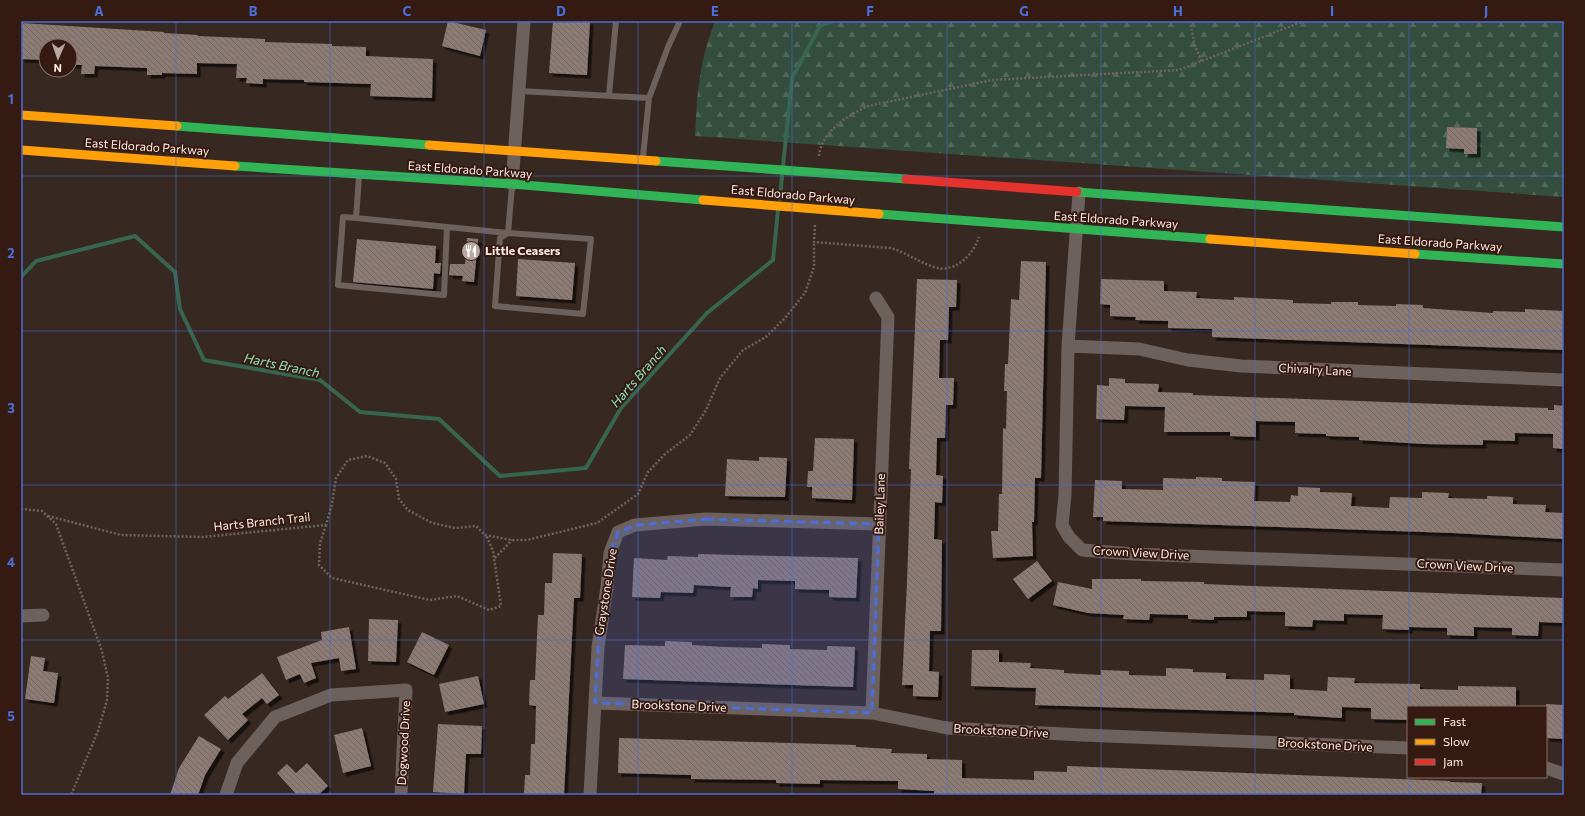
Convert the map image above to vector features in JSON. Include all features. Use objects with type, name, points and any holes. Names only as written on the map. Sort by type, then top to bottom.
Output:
[{"type":"main road","name":"East Eldorado Parkway","points":[[21,115],[514,152],[1564,227]]},
{"type":"main road","name":"East Eldorado Parkway","points":[[21,150],[359,175],[512,184],[1077,230],[1564,264]]},
{"type":"street","points":[[512,184],[524,21]]},
{"type":"street","name":"Crown View Drive","points":[[1079,193],[1068,346],[1065,495],[1062,525],[1069,537],[1082,550],[1133,554],[1564,570]]},
{"type":"street","name":"Bailey Lane","points":[[872,713],[888,317],[876,298]]},
{"type":"street","name":"Chivalry Lane","points":[[1068,346],[1139,349],[1188,360],[1241,366],[1564,380]]},
{"type":"street","name":"Graystone Drive","points":[[590,795],[598,647],[607,587],[610,553],[618,532],[635,525],[706,519],[879,524]]},
{"type":"street","points":[[21,616],[43,615]]},
{"type":"street","name":"Dogwood Drive","points":[[226,795],[237,762],[274,717],[331,695],[406,690],[401,795]]},
{"type":"street","name":"Brookstone Drive","points":[[595,703],[872,713],[946,728],[1407,748]]},
{"type":"street","points":[[1547,768],[1564,774]]},
{"type":"lane","points":[[609,95],[616,21]]},
{"type":"lane","points":[[642,160],[649,98],[668,47],[680,21]]},
{"type":"lane","points":[[519,91],[649,98]]},
{"type":"lane","points":[[356,218],[359,175]]},
{"type":"lane","points":[[508,233],[512,184]]},
{"type":"lane","points":[[447,227],[444,295],[338,285],[344,217],[356,218],[508,233],[591,239],[583,314],[495,306],[500,238],[508,233]]},
{"type":"path","points":[[1190,21],[1194,46],[1202,62]]},
{"type":"path","points":[[819,160],[825,141],[837,125],[851,114],[868,106],[992,80],[1179,70],[1304,21]]},
{"type":"path","name":"Harts Branch Trail","points":[[21,509],[42,511],[48,516],[121,535],[195,537],[326,525],[332,504],[336,478],[348,460],[367,456],[385,464],[396,479],[399,499],[408,510],[432,523],[455,528],[476,526],[485,535],[512,540],[527,540],[597,523],[638,494],[648,472],[665,454],[690,435],[706,410],[720,378],[738,356],[743,350],[766,337],[785,318],[805,293],[814,267],[816,220]]},
{"type":"path","points":[[814,242],[890,248],[902,251],[934,267],[943,268],[963,261],[976,247],[979,237]]},
{"type":"path","points":[[48,516],[56,524],[102,651],[108,678],[107,700],[98,731],[71,795]]},
{"type":"path","points":[[326,525],[320,543],[319,565],[332,578],[430,600],[457,596],[489,610],[501,606],[494,558],[485,535]]},
{"type":"path","points":[[494,558],[512,540]]},
{"type":"highlighted area","points":[[706,519],[879,524],[872,713],[595,703],[598,647],[610,553],[618,532],[635,525]]},
{"type":"green space","points":[[715,21],[1564,21],[1564,197],[695,136],[702,64]]},
{"type":"building","points":[[448,21],[486,30],[480,56],[442,46]]},
{"type":"building","points":[[553,21],[590,21],[587,75],[549,73]]},
{"type":"building","points":[[21,23],[164,32],[198,36],[265,39],[265,42],[332,44],[332,46],[366,47],[366,56],[433,59],[432,98],[370,96],[371,84],[263,79],[263,84],[246,83],[247,78],[236,78],[237,64],[197,63],[197,74],[162,73],[162,75],[147,75],[147,68],[95,66],[94,74],[81,74],[82,65],[78,65],[78,38],[38,38],[38,60],[21,59]]},
{"type":"building","points":[[1447,127],[1477,128],[1477,154],[1464,154],[1464,149],[1446,148]]},
{"type":"building","name":"Little Ceasers","points":[[467,238],[478,239],[474,282],[462,281],[463,276],[449,275],[450,264],[465,264]]},
{"type":"building","points":[[357,239],[436,246],[435,263],[441,263],[440,274],[434,273],[433,289],[353,282]]},
{"type":"building","points":[[518,259],[575,263],[572,300],[516,296]]},
{"type":"building","points":[[1021,261],[1046,262],[1041,478],[1035,478],[1034,522],[1032,522],[1033,556],[993,558],[991,531],[998,531],[999,494],[1002,494],[1003,428],[1006,429],[1007,391],[1004,391],[1005,364],[1008,364],[1011,299],[1019,300]]},
{"type":"building","points":[[917,279],[957,280],[956,307],[949,307],[948,340],[940,340],[939,378],[954,378],[953,405],[946,405],[945,438],[937,438],[936,475],[943,476],[942,503],[935,502],[934,539],[942,540],[941,631],[930,631],[929,671],[939,672],[938,697],[913,696],[913,685],[902,685]]},
{"type":"building","points":[[1101,279],[1164,281],[1164,291],[1197,292],[1196,298],[1234,300],[1234,297],[1293,300],[1293,303],[1331,304],[1331,302],[1358,302],[1358,305],[1423,305],[1423,308],[1493,313],[1493,311],[1525,312],[1525,309],[1564,311],[1564,350],[1212,337],[1212,329],[1168,328],[1168,321],[1135,320],[1136,317],[1110,316],[1110,305],[1100,304]]},
{"type":"building","points":[[1109,378],[1125,379],[1125,383],[1159,384],[1158,392],[1193,393],[1193,395],[1548,408],[1548,410],[1554,410],[1554,405],[1564,406],[1564,449],[1553,448],[1553,434],[1515,433],[1515,441],[1483,440],[1483,445],[1424,444],[1359,440],[1359,437],[1326,436],[1326,434],[1295,433],[1295,422],[1256,421],[1256,437],[1230,436],[1230,432],[1164,432],[1165,407],[1125,406],[1124,420],[1096,419],[1097,385],[1109,386]]},
{"type":"building","points":[[815,438],[854,439],[852,500],[812,498],[812,487],[807,487],[808,471],[813,471]]},
{"type":"building","points":[[759,457],[787,458],[785,497],[725,496],[727,459],[759,461]]},
{"type":"building","points":[[1196,477],[1222,478],[1222,481],[1255,482],[1254,501],[1290,502],[1291,495],[1298,496],[1298,487],[1320,488],[1320,492],[1352,493],[1351,506],[1389,508],[1390,497],[1422,498],[1422,492],[1449,493],[1448,498],[1487,499],[1487,496],[1513,497],[1513,504],[1546,505],[1545,512],[1564,513],[1564,539],[1453,533],[1103,521],[1103,517],[1093,517],[1095,480],[1122,481],[1122,489],[1163,490],[1163,478],[1196,479]]},
{"type":"building","points":[[553,553],[582,554],[580,598],[574,598],[564,795],[524,795],[525,775],[530,775],[531,744],[535,744],[536,706],[529,705],[530,680],[535,680],[538,615],[544,615],[545,583],[552,583]]},
{"type":"building","points":[[698,554],[858,558],[856,598],[829,597],[829,590],[795,589],[795,581],[758,580],[758,589],[753,588],[752,597],[730,597],[731,587],[694,585],[693,593],[661,592],[660,598],[632,597],[634,558],[667,560],[668,556],[698,557]]},
{"type":"building","points":[[1037,561],[1052,581],[1028,599],[1013,579]]},
{"type":"building","points":[[1092,579],[1141,579],[1141,581],[1204,582],[1204,584],[1564,598],[1564,623],[1539,622],[1538,636],[1512,635],[1512,628],[1474,627],[1474,636],[1447,635],[1447,628],[1409,627],[1409,630],[1382,629],[1383,615],[1344,614],[1344,621],[1313,620],[1312,627],[1285,626],[1285,612],[1247,611],[1247,617],[1214,617],[1214,620],[1188,619],[1188,615],[1150,614],[1149,620],[1123,619],[1124,615],[1088,613],[1053,605],[1058,582],[1092,589]]},
{"type":"building","points":[[369,619],[398,620],[396,662],[368,661]]},
{"type":"building","points":[[349,627],[356,669],[341,671],[339,658],[311,663],[316,678],[304,683],[300,674],[286,680],[277,657],[322,640],[321,632]]},
{"type":"building","points":[[422,632],[449,645],[434,675],[407,662]]},
{"type":"building","points":[[665,641],[692,642],[692,645],[725,647],[762,648],[762,644],[790,645],[790,649],[827,650],[827,646],[855,647],[853,687],[623,679],[625,645],[665,646]]},
{"type":"building","points":[[972,650],[999,650],[999,662],[1031,663],[1030,668],[1064,670],[1064,673],[1101,675],[1101,670],[1129,671],[1129,675],[1166,676],[1166,668],[1193,669],[1193,672],[1226,673],[1226,679],[1264,680],[1264,674],[1290,675],[1290,689],[1327,691],[1328,677],[1355,678],[1354,683],[1420,684],[1420,689],[1458,690],[1458,686],[1516,687],[1516,706],[1407,706],[1407,720],[1371,719],[1371,708],[1342,707],[1342,718],[1294,715],[1294,713],[1035,705],[1036,688],[971,686]]},
{"type":"building","points":[[31,656],[45,658],[43,671],[58,673],[54,703],[25,699]]},
{"type":"building","points":[[262,673],[279,695],[267,704],[262,698],[242,714],[248,720],[228,740],[204,715],[225,696],[228,699]]},
{"type":"building","points":[[478,676],[484,704],[445,712],[439,684]]},
{"type":"building","points":[[1546,704],[1564,705],[1564,739],[1547,738]]},
{"type":"building","points":[[438,724],[482,726],[481,754],[466,754],[464,794],[433,792]]},
{"type":"building","points":[[362,728],[371,766],[343,773],[334,735]]},
{"type":"building","points":[[199,736],[221,749],[205,775],[198,795],[170,795],[179,768]]},
{"type":"building","points":[[619,738],[856,745],[856,747],[892,749],[891,753],[927,754],[927,759],[962,760],[962,778],[1034,780],[1034,771],[1067,772],[1067,766],[1482,783],[1481,795],[1131,795],[1092,793],[1092,795],[934,795],[934,791],[898,789],[898,781],[820,780],[820,784],[776,783],[776,780],[691,779],[691,775],[618,773]]},
{"type":"building","points":[[307,763],[328,786],[318,795],[297,795],[277,773],[287,764],[296,773]]},
{"type":"waterway","name":"Harts Branch","points":[[783,166],[792,78],[820,26],[833,21]]},
{"type":"waterway","name":"Harts Branch","points":[[780,199],[782,176]]},
{"type":"waterway","name":"Harts Branch","points":[[21,277],[36,261],[135,236],[175,272],[180,309],[204,360],[320,380],[360,412],[439,419],[500,476],[586,468],[621,408],[707,313],[773,260],[778,210]]},
{"type":"traffic: fast","points":[[177,126],[429,145]]},
{"type":"traffic: fast","points":[[656,161],[906,179]]},
{"type":"traffic: fast","points":[[235,166],[512,184],[703,200]]},
{"type":"traffic: fast","points":[[1077,192],[1564,227]]},
{"type":"traffic: fast","points":[[879,214],[1210,239]]},
{"type":"traffic: fast","points":[[1415,254],[1564,264]]},
{"type":"traffic: slow","points":[[21,115],[177,126]]},
{"type":"traffic: slow","points":[[429,145],[656,161]]},
{"type":"traffic: slow","points":[[21,150],[235,166]]},
{"type":"traffic: slow","points":[[703,200],[879,214]]},
{"type":"traffic: slow","points":[[1210,239],[1415,254]]},
{"type":"traffic: jam","points":[[906,179],[1077,192]]},
{"type":"place","name":"Little Ceasers","points":[[471,251]]}]
